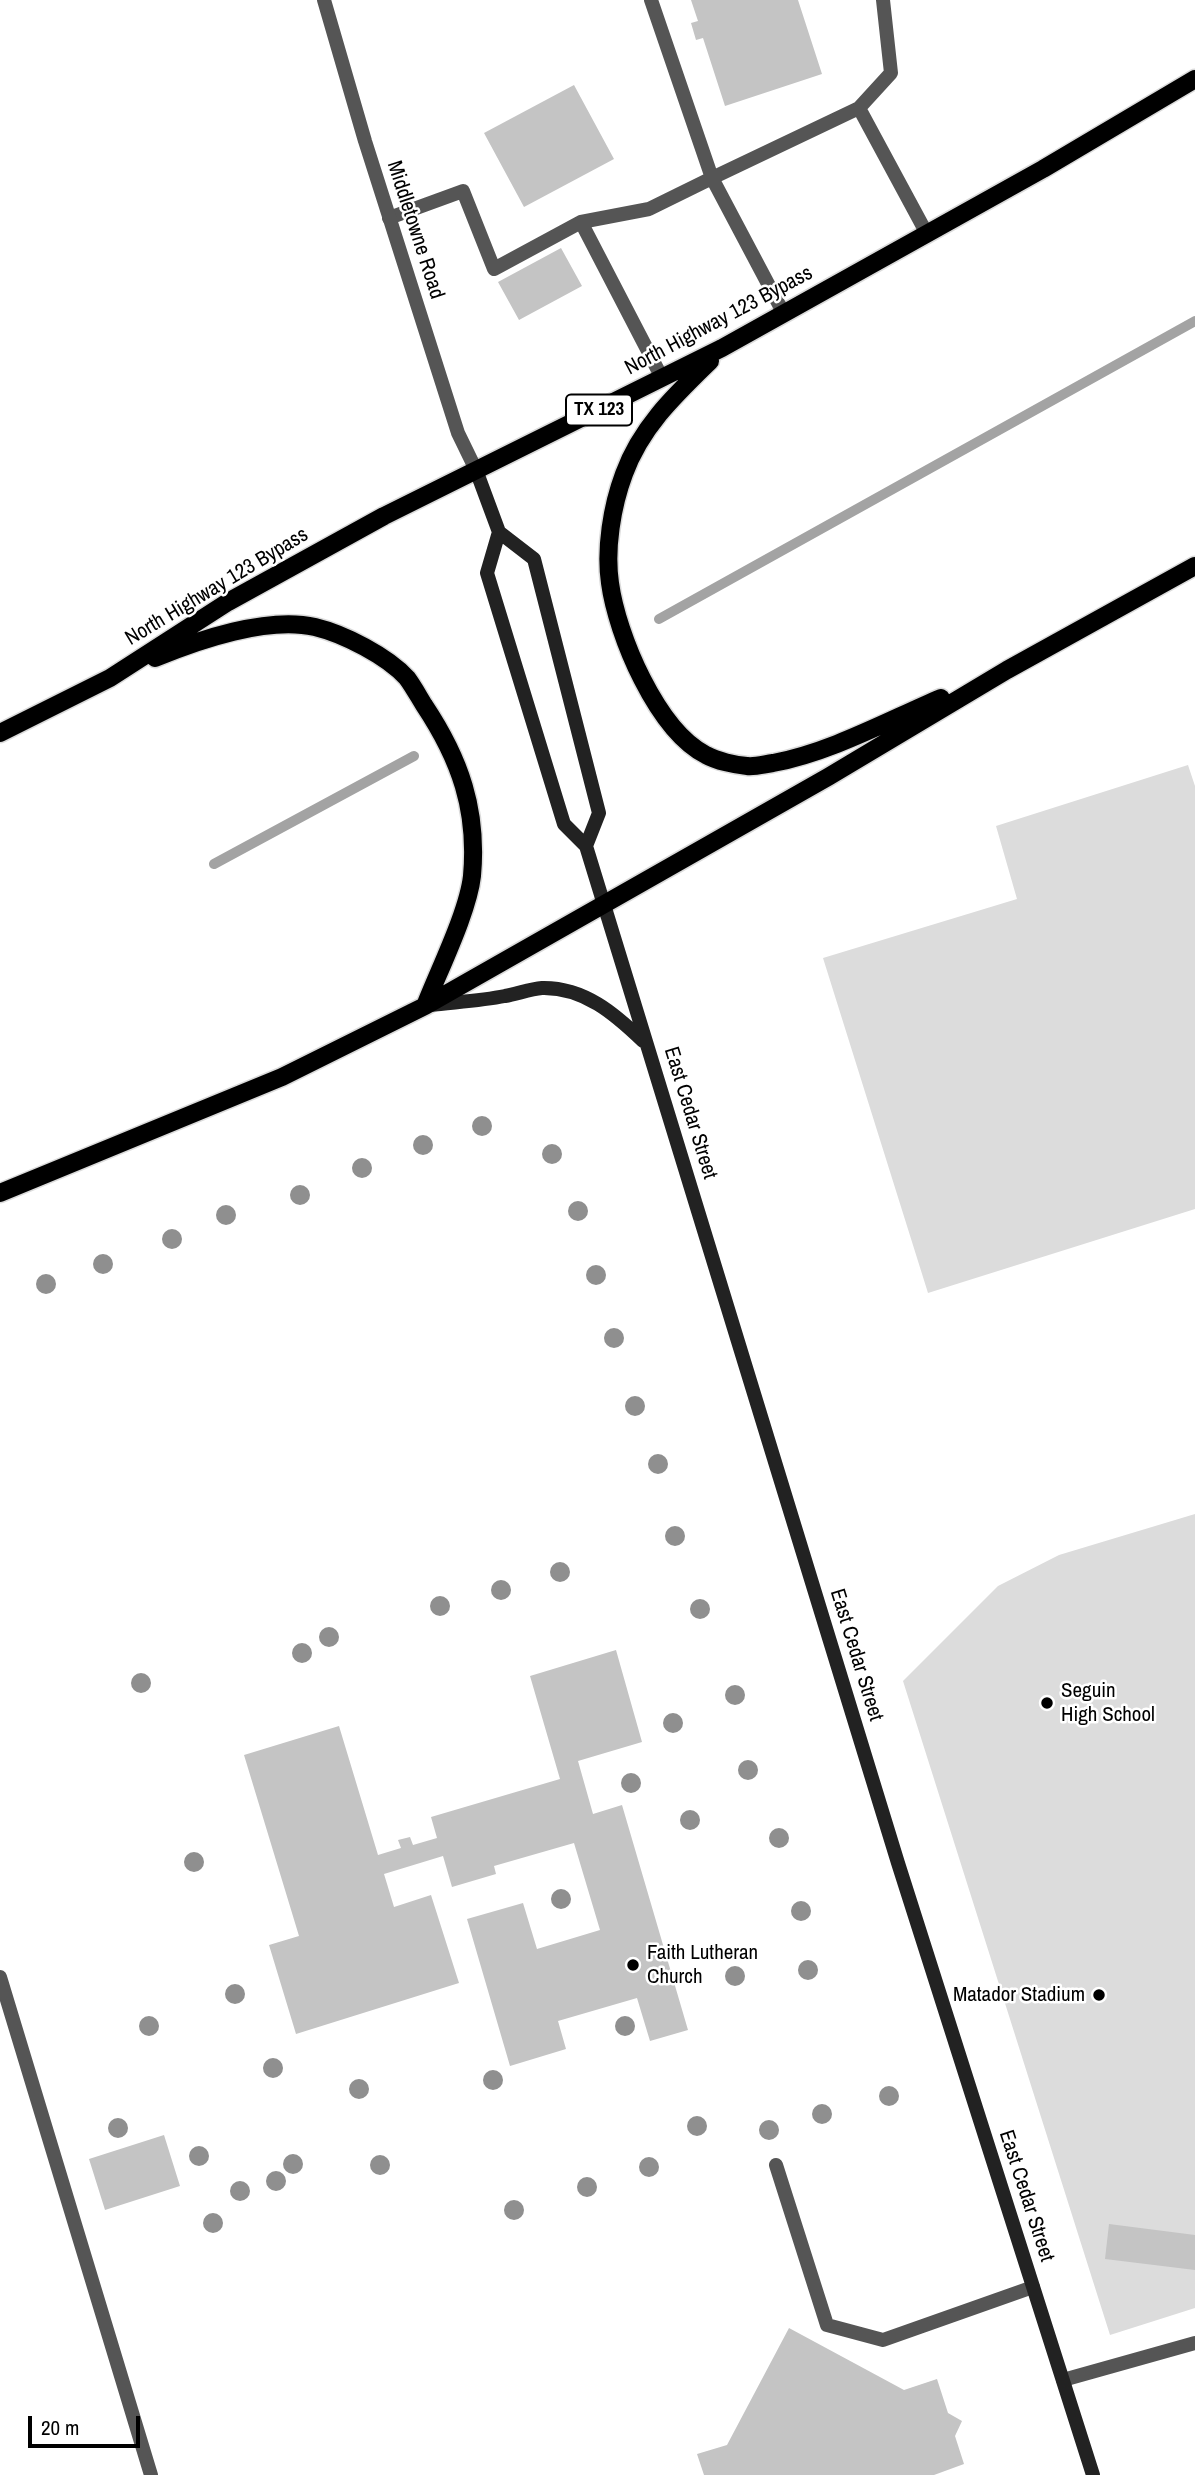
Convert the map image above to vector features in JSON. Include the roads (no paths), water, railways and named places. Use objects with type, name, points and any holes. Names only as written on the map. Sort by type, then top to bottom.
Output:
[{"type":"main road","name":"North Highway 123 Bypass","points":[[0,733],[110,678],[228,602],[384,516],[722,348],[1043,169],[1195,79]]},
{"type":"main road","points":[[722,348],[665,405],[645,432],[624,473],[610,520],[610,583],[624,635],[643,684],[672,727],[706,755],[749,767],[799,758],[1007,670]]},
{"type":"main road","points":[[0,1193],[282,1077],[425,1006],[828,777],[1007,670],[1195,566]]},
{"type":"main road","points":[[110,678],[160,656],[228,633],[282,624],[315,627],[367,648],[406,678],[439,728],[461,773],[471,820],[472,877],[460,917],[425,1006]]},
{"type":"street","name":"Middletowne Road","points":[[324,0],[389,218],[458,433],[477,470]]},
{"type":"street","points":[[651,0],[712,178],[784,314]]},
{"type":"street","points":[[389,218],[463,191],[494,269],[581,222],[649,209],[859,108],[891,73],[883,0]]},
{"type":"street","points":[[859,108],[927,234]]},
{"type":"street","points":[[581,222],[662,378]]},
{"type":"street","points":[[477,470],[499,532],[534,559],[599,813],[586,846]]},
{"type":"street","name":"East Cedar Street","points":[[499,532],[487,573],[564,824],[586,846],[890,1837],[1063,2380],[1088,2474]]},
{"type":"street","points":[[425,1006],[504,997],[541,988],[572,991],[592,999],[620,1019],[646,1044]]},
{"type":"street","points":[[0,1977],[151,2475]]},
{"type":"street","points":[[776,2165],[827,2325],[883,2340],[1033,2287]]},
{"type":"street","points":[[1063,2380],[1195,2343]]},
{"type":"waterway","points":[[659,619],[1195,321]]},
{"type":"waterway","points":[[214,864],[414,756]]},
{"type":"place","name":"Seguin High School","points":[[1047,1703]]},
{"type":"place","name":"Faith Lutheran Church","points":[[633,1965]]},
{"type":"place","name":"Matador Stadium","points":[[1099,1995]]}]
